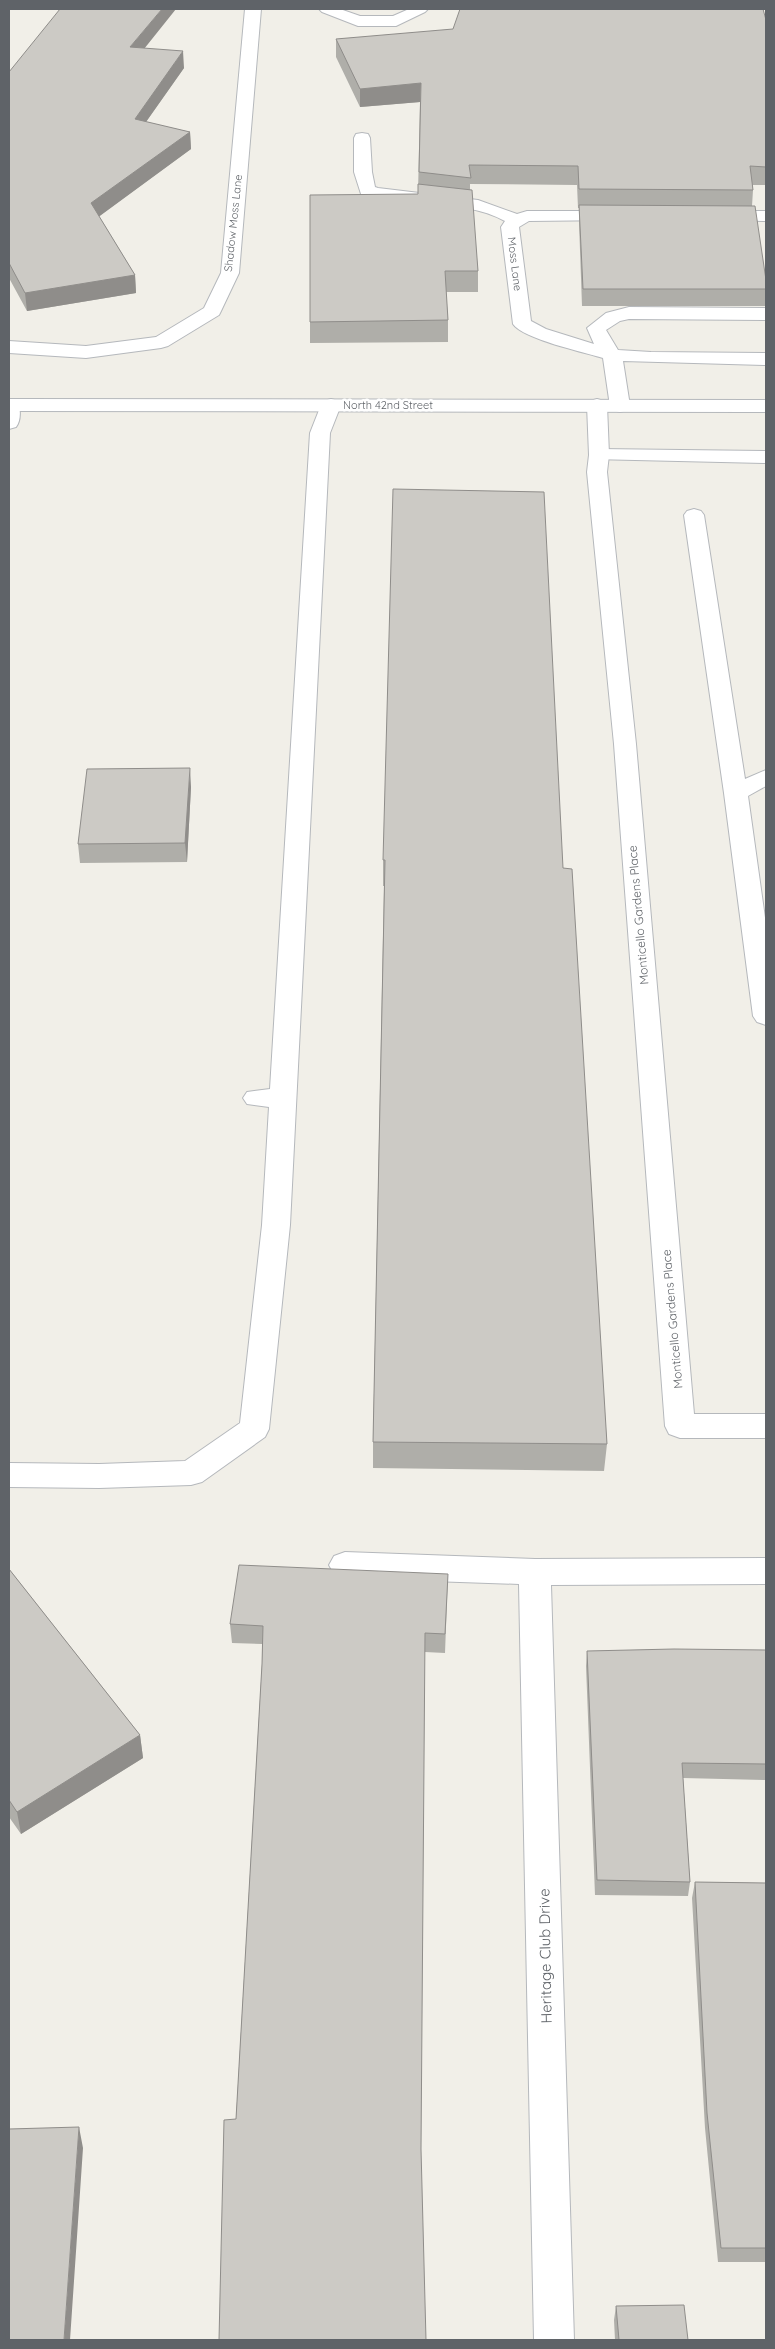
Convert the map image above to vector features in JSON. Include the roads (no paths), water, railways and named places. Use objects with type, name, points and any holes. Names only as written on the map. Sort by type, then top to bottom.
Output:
[{"type":"street","name":"Shadow Moss Lane","points":[[9,347],[86,352],[160,342],[212,311],[230,273],[253,9]]},
{"type":"street","points":[[327,9],[358,21],[396,21],[420,9]]},
{"type":"street","points":[[362,138],[363,172],[367,190],[398,197],[484,206],[503,212],[516,220]]},
{"type":"street","name":"Moss Lane","points":[[612,355],[539,333],[522,324],[510,227],[516,220],[542,215],[630,215]]},
{"type":"street","points":[[708,216],[766,216]]},
{"type":"street","points":[[620,406],[612,355],[599,337],[596,328],[612,317],[629,313],[766,314]]},
{"type":"street","points":[[612,355],[651,358],[766,358]]},
{"type":"street","points":[[9,1474],[99,1476],[191,1473],[254,1429],[276,1225],[320,433],[331,405]]},
{"type":"street","name":"North 42nd Street","points":[[9,411],[331,405],[766,406]]},
{"type":"street","name":"Monticello Gardens Place","points":[[597,406],[599,455],[597,472],[624,744],[680,1426],[766,1426]]},
{"type":"street","points":[[599,455],[766,458]]},
{"type":"street","points":[[694,515],[736,793],[766,1016]]},
{"type":"street","points":[[736,793],[766,777]]},
{"type":"street","points":[[256,1098],[282,1098]]},
{"type":"street","points":[[345,1565],[535,1572],[766,1571]]},
{"type":"street","name":"Heritage Club Drive","points":[[535,1572],[554,2340]]}]
